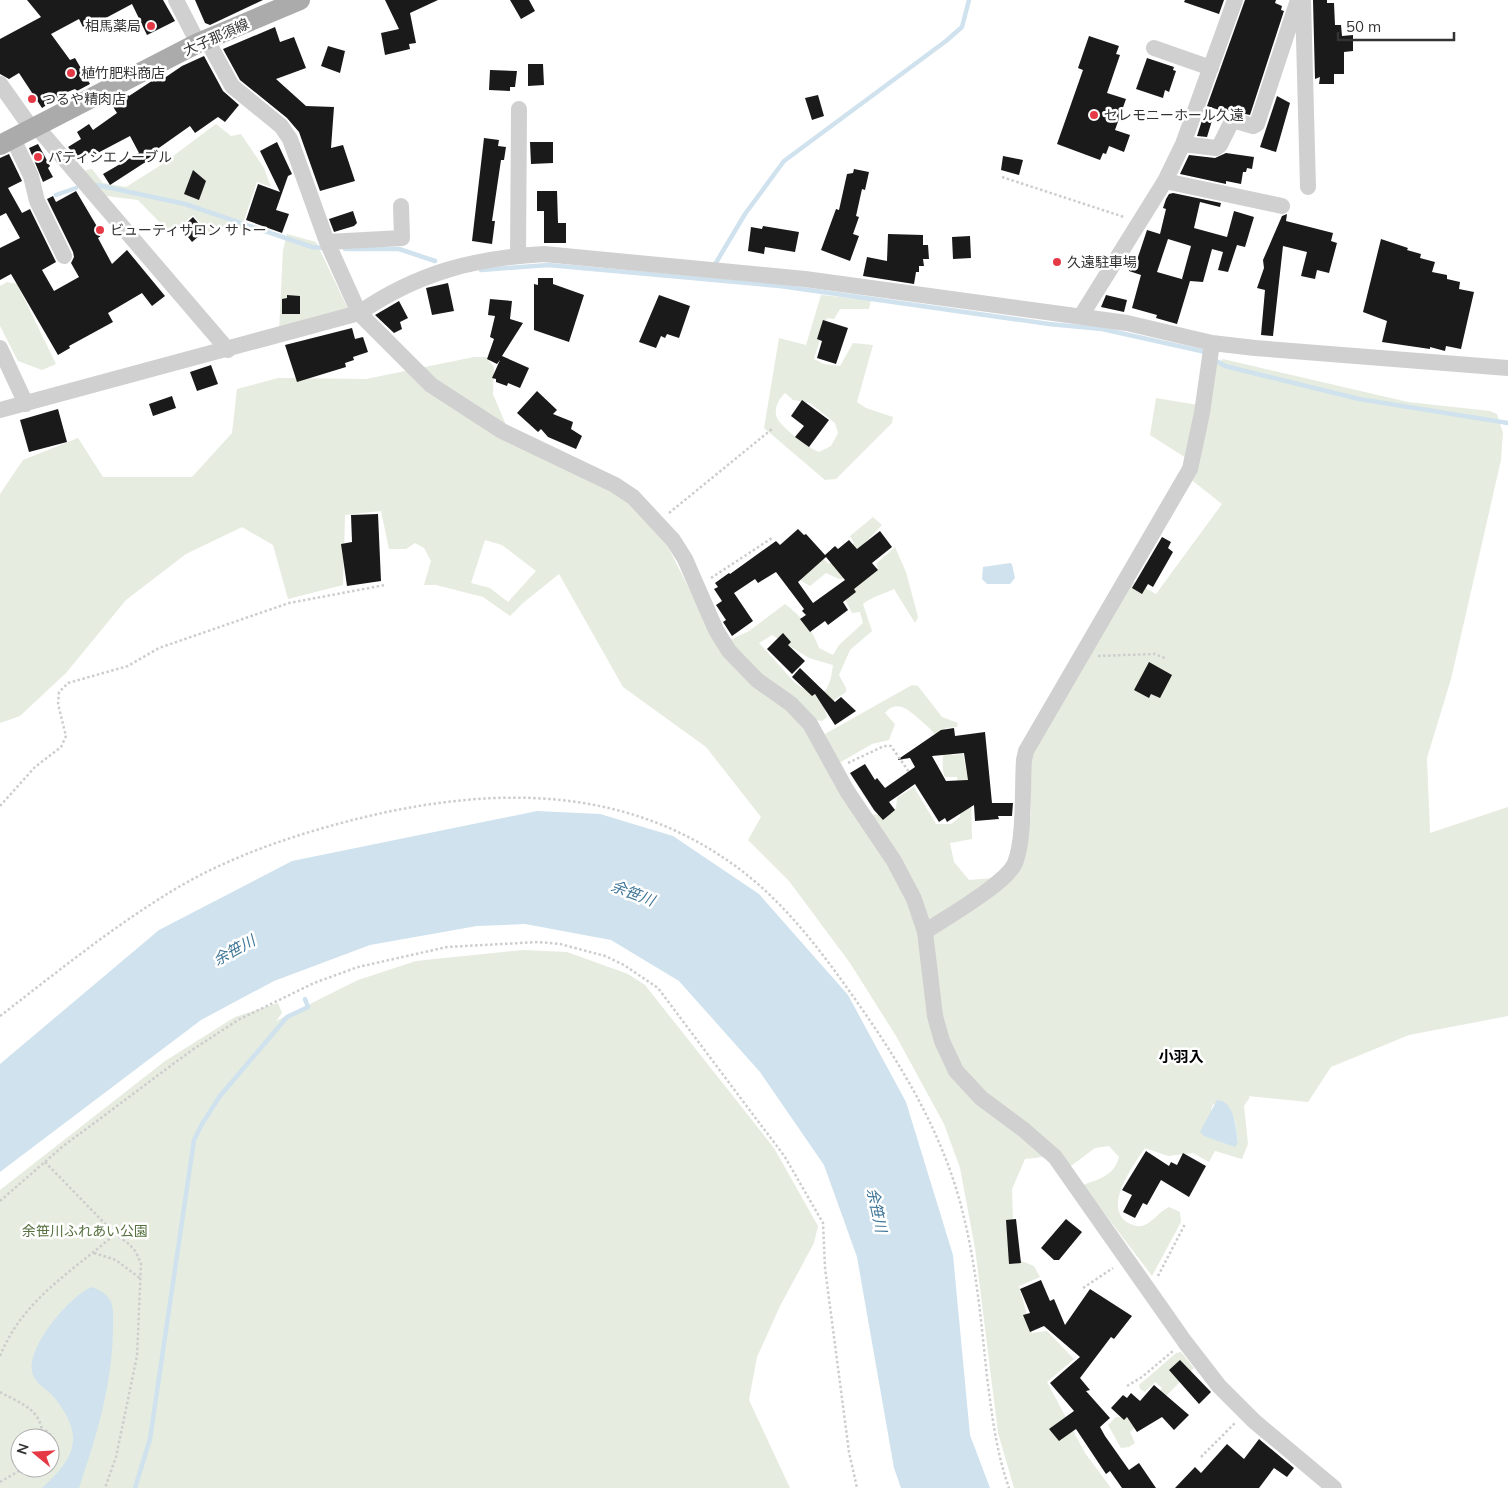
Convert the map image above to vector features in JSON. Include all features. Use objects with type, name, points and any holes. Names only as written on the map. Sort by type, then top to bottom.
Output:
[{"type":"main road","name":"大子那須線","points":[[6,142],[203,42],[300,0]]},
{"type":"street","points":[[176,0],[232,86],[281,126],[290,139],[328,242],[359,313],[431,385],[502,430],[615,485],[633,498],[658,522],[685,559],[716,630],[729,652],[757,680],[791,704],[810,724],[836,770],[894,861],[914,900],[925,932],[935,1016],[942,1041],[956,1071],[981,1098],[1055,1157],[1185,1342],[1219,1386],[1246,1413],[1334,1488]]},
{"type":"street","points":[[1081,316],[1166,181],[1183,144],[1235,0]]},
{"type":"street","points":[[1183,144],[1216,148],[1220,145],[1232,123],[1236,121],[1253,126],[1258,124],[1298,0]]},
{"type":"street","points":[[1302,0],[1308,187]]},
{"type":"street","points":[[1154,48],[1211,68]]},
{"type":"street","points":[[0,84],[34,128],[228,350]]},
{"type":"street","points":[[518,256],[519,109]]},
{"type":"street","points":[[6,142],[31,176],[37,200],[64,256]]},
{"type":"street","points":[[1166,181],[1282,206]]},
{"type":"street","points":[[328,242],[402,238],[401,206]]},
{"type":"street","points":[[0,410],[228,350],[359,313],[384,296],[434,274],[468,263],[544,254],[804,279],[1127,323],[1212,343],[1506,368]]},
{"type":"street","points":[[925,932],[1004,878],[1016,862],[1026,751],[1190,469],[1202,413],[1212,343]]},
{"type":"street","points":[[0,348],[26,404]]},
{"type":"path","points":[[1002,177],[1139,222]]},
{"type":"path","points":[[658,522],[772,429]]},
{"type":"path","points":[[698,588],[772,538]]},
{"type":"path","points":[[0,806],[36,766],[61,747],[66,736],[58,704],[59,692],[68,682],[128,666],[176,642],[289,603],[385,586]]},
{"type":"path","points":[[1079,657],[1155,654],[1167,659]]},
{"type":"path","points":[[836,770],[860,756],[884,746],[891,746],[909,772]]},
{"type":"path","points":[[0,1016],[77,956],[173,890],[208,872],[266,848],[340,823],[414,807],[517,797],[565,799],[593,803],[630,813],[677,831],[712,850],[741,870],[775,901],[826,959],[880,1036],[915,1092],[952,1177],[971,1250],[995,1443],[1009,1488]]},
{"type":"path","points":[[0,1201],[81,1132],[212,1036],[271,1002],[314,983],[393,958],[456,946],[538,942],[560,944],[604,956],[624,965],[658,988],[785,1157],[823,1223],[825,1268],[849,1452],[857,1488]]},
{"type":"path","points":[[45,1162],[136,1252],[141,1264],[137,1356],[116,1457],[105,1488]]},
{"type":"path","points":[[1150,1291],[1185,1224]]},
{"type":"path","points":[[0,1356],[12,1332],[38,1299],[67,1272],[94,1253],[116,1234]]},
{"type":"path","points":[[94,1253],[116,1260],[141,1279]]},
{"type":"path","points":[[1083,1288],[1127,1259]]},
{"type":"path","points":[[1126,1386],[1142,1377],[1185,1342]]},
{"type":"path","points":[[0,1392],[29,1408],[40,1420],[42,1428]]},
{"type":"path","points":[[1201,1457],[1246,1413]]},
{"type":"green space","points":[[216,124],[231,136],[241,134],[264,168],[271,187],[257,182],[241,229],[220,227],[209,233],[193,215],[175,231],[167,230],[138,200],[98,195],[82,175],[86,170],[92,169],[103,183],[126,187],[161,165]]},
{"type":"green space","points":[[287,234],[316,242],[349,311],[279,332],[283,250]]},
{"type":"green space","points":[[7,282],[17,284],[56,364],[42,370],[18,361],[0,326],[0,286]]},
{"type":"green space","points":[[821,295],[871,300],[869,309],[840,309],[834,319],[827,318],[814,359],[824,364],[840,366],[853,343],[873,345],[857,402],[866,408],[893,417],[892,423],[836,479],[825,480],[764,428],[779,338],[806,345]],"holes":[[[785,393],[793,400],[810,403],[835,423],[838,433],[831,446],[819,452],[814,450],[784,427],[777,418],[776,408]]]},
{"type":"green space","points":[[474,357],[486,357],[494,367],[493,394],[508,430],[607,486],[633,506],[663,537],[718,646],[749,631],[785,604],[805,623],[819,648],[833,655],[839,645],[863,623],[860,612],[852,613],[846,601],[853,585],[846,578],[839,579],[826,573],[810,586],[800,580],[822,558],[829,564],[854,543],[850,536],[873,517],[882,525],[857,551],[863,580],[878,568],[876,564],[895,547],[906,572],[918,617],[915,623],[894,589],[874,597],[863,604],[872,631],[850,650],[839,675],[846,688],[846,692],[824,707],[827,717],[822,721],[815,720],[858,814],[887,815],[896,808],[897,798],[914,787],[936,824],[951,824],[960,817],[957,777],[945,777],[942,743],[917,717],[902,707],[890,708],[885,713],[895,724],[889,740],[872,744],[841,762],[836,760],[825,734],[912,685],[918,686],[942,717],[958,723],[957,727],[945,728],[949,752],[952,755],[963,754],[971,795],[972,839],[950,843],[954,862],[969,880],[993,878],[1026,844],[1031,815],[1030,764],[1037,738],[1130,580],[1156,594],[1222,504],[1189,478],[1213,367],[1223,359],[1408,402],[1490,411],[1497,414],[1503,433],[1501,460],[1451,679],[1427,758],[1430,833],[1508,807],[1508,1016],[1409,1035],[1331,1067],[1308,1102],[1248,1096],[1250,1097],[1244,1106],[1248,1144],[1242,1159],[1215,1151],[1209,1162],[1193,1153],[1168,1156],[1145,1148],[1124,1183],[1118,1203],[1119,1211],[1127,1222],[1141,1226],[1169,1207],[1180,1212],[1181,1222],[1152,1276],[1083,1185],[1105,1176],[1114,1169],[1119,1157],[1109,1146],[1095,1148],[1071,1166],[1060,1155],[1025,1159],[1012,1189],[1014,1258],[1034,1266],[1040,1277],[1019,1286],[1032,1333],[1047,1331],[1074,1359],[1047,1382],[1085,1453],[1111,1488],[1014,1488],[998,1433],[975,1248],[960,1168],[944,1124],[896,1036],[850,963],[789,881],[748,840],[761,817],[706,747],[623,687],[559,574],[510,616],[483,597],[436,585],[424,585],[431,561],[424,548],[415,543],[406,549],[389,549],[381,511],[345,515],[343,585],[288,599],[273,545],[242,527],[186,554],[126,600],[66,673],[20,716],[0,723],[0,494],[23,460],[78,438],[103,477],[192,477],[232,433],[237,389],[278,378],[366,379]],"holes":[[[485,540],[502,545],[536,571],[508,602],[490,588],[471,583]],[[772,635],[809,658],[833,665],[831,679],[825,691],[818,697],[796,684],[759,643]],[[1213,1104],[1229,1109],[1235,1121],[1238,1143],[1211,1110]]]},
{"type":"green space","points":[[1156,398],[1198,405],[1186,458],[1150,435]]},
{"type":"green space","name":"余笹川ふれあい公園","points":[[523,950],[567,952],[628,974],[645,985],[774,1148],[818,1226],[814,1243],[780,1306],[757,1357],[749,1400],[790,1488],[0,1488],[0,1190],[165,1061],[235,1017],[278,1003],[282,1013],[276,1021],[358,980],[416,961]]},
{"type":"green space","points":[[1181,1352],[1194,1368],[1130,1432],[1135,1443],[1129,1447],[1121,1448],[1108,1425],[1116,1417],[1137,1418],[1162,1388],[1155,1382],[1145,1392],[1140,1389],[1139,1385],[1176,1353]]},
{"type":"water","points":[[1012,564],[1015,578],[1010,584],[987,584],[982,579],[983,567]]},
{"type":"water","name":"余笹川","points":[[537,811],[600,814],[673,836],[759,894],[848,995],[906,1102],[953,1255],[970,1435],[990,1488],[901,1488],[894,1468],[857,1257],[824,1165],[760,1072],[679,981],[611,940],[525,924],[477,926],[370,945],[274,981],[201,1020],[0,1172],[0,1064],[159,930],[292,861]]},
{"type":"water","points":[[1217,1100],[1228,1105],[1234,1117],[1238,1143],[1235,1147],[1204,1136],[1200,1132]]},
{"type":"water","points":[[92,1287],[100,1291],[106,1295],[113,1309],[110,1367],[103,1408],[79,1488],[42,1488],[53,1478],[60,1478],[60,1470],[69,1456],[73,1435],[64,1411],[54,1397],[35,1378],[32,1365],[35,1352],[50,1325],[83,1292]]},
{"type":"building","points":[[27,0],[163,0],[175,21],[147,35],[132,4],[102,20],[100,17],[83,27],[79,19],[51,34],[70,60],[75,58],[90,84],[77,91],[75,89],[65,93],[42,108],[19,73],[9,79],[0,74],[0,39],[41,17]]},
{"type":"building","points":[[195,0],[263,0],[210,25],[205,23]]},
{"type":"building","points":[[385,0],[438,0],[410,13],[416,43],[409,44],[410,49],[385,55],[381,33],[399,29]]},
{"type":"building","points":[[510,0],[529,0],[535,11],[521,19]]},
{"type":"building","points":[[1185,0],[1224,0],[1219,14],[1184,2]]},
{"type":"building","points":[[1245,0],[1276,0],[1275,3],[1282,6],[1281,10],[1284,11],[1250,115],[1226,110],[1225,112],[1207,106]]},
{"type":"building","points":[[1313,0],[1327,0],[1327,3],[1334,3],[1335,25],[1341,25],[1342,36],[1353,35],[1353,51],[1344,52],[1344,74],[1334,74],[1334,84],[1319,84],[1320,77],[1315,79]]},
{"type":"building","points":[[275,27],[280,42],[294,37],[306,68],[276,79],[306,106],[334,107],[331,148],[343,145],[355,181],[320,191],[299,132],[287,118],[240,80],[223,49]]},
{"type":"building","name":"セレモニーホール久遠","points":[[1089,36],[1119,46],[1116,54],[1120,55],[1107,93],[1126,99],[1115,130],[1130,135],[1124,152],[1109,146],[1106,154],[1103,153],[1100,160],[1057,144],[1083,70],[1078,68]]},
{"type":"building","points":[[328,46],[345,51],[340,73],[321,66]]},
{"type":"building","points":[[204,56],[223,91],[239,105],[225,122],[218,117],[195,133],[190,126],[156,150],[158,154],[110,185],[103,174],[139,153],[130,136],[92,156],[90,153],[79,160],[68,147],[81,139],[77,132],[89,124],[93,130],[117,113],[112,105],[158,77],[160,81],[182,66]]},
{"type":"building","points":[[1147,58],[1174,67],[1173,70],[1176,71],[1169,92],[1165,90],[1163,98],[1136,89]]},
{"type":"building","points":[[528,64],[543,64],[544,85],[528,86]]},
{"type":"building","points":[[490,70],[517,71],[515,87],[510,87],[510,91],[489,90]]},
{"type":"building","points":[[818,95],[824,116],[812,120],[805,98]]},
{"type":"building","points":[[1277,96],[1290,103],[1276,152],[1260,147]]},
{"type":"building","points":[[1205,111],[1214,114],[1207,137],[1197,136]]},
{"type":"building","points":[[484,138],[499,140],[498,146],[506,147],[504,160],[501,160],[492,221],[495,221],[492,244],[472,241]]},
{"type":"building","points":[[277,142],[292,174],[288,176],[276,210],[289,214],[282,233],[246,220],[258,184],[280,192],[260,151]]},
{"type":"building","points":[[530,142],[553,142],[553,163],[531,164]]},
{"type":"building","name":"パティシエノーブル","points":[[38,144],[50,166],[48,168],[53,177],[43,182],[29,148]]},
{"type":"building","points":[[1226,153],[1254,157],[1252,169],[1247,168],[1246,172],[1243,172],[1241,184],[1226,181],[1226,184],[1180,174],[1189,155],[1215,158]]},
{"type":"building","points":[[9,154],[22,181],[8,188],[22,213],[30,209],[56,262],[42,270],[54,291],[79,277],[71,263],[74,257],[73,252],[47,199],[53,196],[56,202],[76,191],[102,235],[98,238],[112,264],[127,250],[165,296],[152,306],[142,293],[108,313],[113,322],[69,346],[70,348],[58,355],[11,274],[0,280],[0,248],[20,238],[6,213],[0,216],[0,158]]},
{"type":"building","points":[[1003,156],[1023,160],[1019,175],[1001,170]]},
{"type":"building","points":[[854,169],[869,172],[865,190],[862,189],[856,216],[859,217],[853,234],[859,236],[850,261],[821,250],[836,209],[839,210],[847,174],[853,173]]},
{"type":"building","points":[[193,170],[206,181],[199,200],[184,194]]},
{"type":"building","points":[[537,191],[557,191],[558,223],[566,223],[566,243],[544,243],[544,211],[537,211]]},
{"type":"building","points":[[1173,193],[1221,203],[1220,207],[1200,202],[1194,228],[1227,237],[1234,211],[1254,217],[1245,247],[1237,245],[1228,272],[1218,270],[1223,252],[1212,249],[1203,282],[1190,281],[1177,324],[1156,318],[1157,315],[1132,308],[1141,275],[1129,271],[1133,259],[1137,260],[1147,230],[1160,234],[1166,209],[1163,208],[1169,194]],"holes":[[[1168,239],[1191,246],[1182,279],[1185,280],[1157,272]]]},
{"type":"building","points":[[353,211],[357,223],[354,226],[334,232],[329,219]]},
{"type":"building","points":[[1287,214],[1286,221],[1333,233],[1331,241],[1337,243],[1329,273],[1317,270],[1315,279],[1301,276],[1307,252],[1283,246],[1273,336],[1261,335],[1265,290],[1257,288],[1264,268],[1263,260],[1282,216]]},
{"type":"building","points":[[193,217],[205,231],[192,242],[181,228]]},
{"type":"building","points":[[763,226],[799,232],[795,252],[765,247],[764,254],[748,251],[751,227],[762,229]]},
{"type":"building","points":[[888,234],[923,235],[923,245],[928,245],[929,259],[923,259],[924,266],[919,266],[919,272],[916,272],[914,284],[863,276],[867,257],[887,261]]},
{"type":"building","points":[[970,236],[971,258],[953,259],[952,237]]},
{"type":"building","points":[[1381,239],[1421,254],[1420,258],[1435,262],[1432,272],[1447,275],[1447,279],[1460,282],[1459,289],[1474,292],[1461,349],[1446,346],[1445,351],[1430,347],[1430,349],[1382,342],[1387,321],[1363,312]]},
{"type":"building","points":[[538,278],[553,278],[553,284],[584,295],[569,342],[534,330],[534,284],[538,285]]},
{"type":"building","points":[[448,283],[454,311],[432,315],[426,288]]},
{"type":"building","points":[[287,295],[300,296],[300,314],[282,314],[282,299],[287,298]]},
{"type":"building","points":[[659,295],[690,306],[679,338],[667,334],[665,338],[661,336],[656,348],[639,342]]},
{"type":"building","points":[[1106,295],[1127,300],[1124,312],[1101,307]]},
{"type":"building","points":[[490,299],[512,301],[510,319],[523,323],[502,356],[529,368],[520,388],[508,383],[507,386],[496,382],[496,379],[492,378],[500,360],[497,364],[487,359],[494,339],[490,337],[495,316],[488,315]]},
{"type":"building","points":[[399,301],[408,318],[400,322],[402,329],[394,333],[375,315]]},
{"type":"building","points":[[823,320],[848,328],[836,364],[817,358],[822,341],[817,339]]},
{"type":"building","points":[[352,328],[355,339],[363,337],[368,352],[353,357],[354,360],[345,363],[346,367],[297,382],[285,345]]},
{"type":"building","points":[[211,365],[218,384],[197,391],[190,372]]},
{"type":"building","points":[[537,391],[557,410],[553,414],[573,422],[571,429],[582,436],[576,449],[548,437],[541,429],[538,432],[517,413]]},
{"type":"building","points":[[172,396],[176,408],[153,416],[149,404]]},
{"type":"building","points":[[802,400],[829,420],[809,447],[795,437],[804,426],[791,416]]},
{"type":"building","points":[[58,409],[67,442],[29,452],[20,420]]},
{"type":"building","points":[[378,514],[381,581],[347,586],[341,544],[352,542],[351,515]]},
{"type":"building","points":[[798,529],[804,535],[806,534],[825,555],[835,546],[838,549],[849,540],[857,549],[880,531],[892,547],[872,563],[878,570],[854,589],[856,592],[843,602],[848,610],[828,625],[825,621],[810,632],[800,619],[806,615],[802,611],[804,609],[776,572],[758,583],[755,579],[734,593],[753,621],[732,636],[723,622],[726,620],[716,605],[722,601],[714,589],[718,587],[715,583],[776,541],[780,545]],"holes":[[[826,557],[845,580],[813,603],[798,582]]]},
{"type":"building","points":[[1162,537],[1171,542],[1168,548],[1173,552],[1153,587],[1148,584],[1142,594],[1132,588]]},
{"type":"building","points":[[783,633],[791,642],[788,645],[805,661],[792,674],[767,649]]},
{"type":"building","points":[[1149,662],[1172,675],[1160,698],[1151,694],[1149,698],[1134,690]]},
{"type":"building","points":[[800,668],[835,702],[841,697],[856,711],[835,725],[815,694],[812,696],[792,677]]},
{"type":"building","points":[[954,728],[955,736],[985,732],[992,803],[1013,803],[1012,816],[998,816],[999,819],[975,821],[974,805],[947,822],[945,818],[939,822],[915,784],[889,802],[895,810],[883,820],[874,810],[850,773],[865,764],[875,780],[877,778],[885,788],[915,767],[910,758],[897,760],[941,730]],"holes":[[[964,753],[968,780],[946,781],[932,756]]]},
{"type":"building","points":[[1146,1151],[1169,1166],[1171,1162],[1177,1165],[1183,1153],[1206,1166],[1189,1197],[1161,1180],[1147,1205],[1143,1203],[1135,1218],[1123,1212],[1132,1195],[1122,1190]]},
{"type":"building","points":[[1016,1219],[1021,1263],[1009,1264],[1006,1220]]},
{"type":"building","points":[[1066,1219],[1082,1232],[1059,1260],[1054,1260],[1041,1248]]},
{"type":"building","points":[[1041,1280],[1050,1301],[1054,1299],[1065,1325],[1090,1289],[1132,1316],[1114,1339],[1111,1337],[1080,1378],[1090,1390],[1086,1391],[1110,1418],[1100,1427],[1105,1436],[1129,1470],[1139,1463],[1156,1488],[1122,1488],[1110,1471],[1106,1474],[1076,1429],[1059,1441],[1049,1429],[1074,1411],[1050,1383],[1080,1357],[1044,1326],[1030,1332],[1023,1315],[1030,1313],[1020,1289]]},
{"type":"building","points":[[1180,1360],[1211,1392],[1199,1404],[1169,1370]]},
{"type":"building","points":[[1154,1385],[1189,1415],[1174,1430],[1162,1417],[1137,1432],[1127,1417],[1124,1420],[1111,1408],[1123,1395],[1127,1398],[1131,1393],[1140,1401]]},
{"type":"building","points":[[1259,1439],[1294,1468],[1287,1477],[1274,1468],[1259,1488],[1175,1488],[1195,1467],[1201,1473],[1227,1444],[1244,1459]]},
{"type":"waterway","points":[[714,266],[745,214],[784,161],[946,41],[962,27],[969,0]]},
{"type":"waterway","points":[[97,185],[185,204],[312,247],[324,248]]},
{"type":"waterway","points":[[56,195],[76,188]]},
{"type":"waterway","points":[[345,249],[399,249],[435,261]]},
{"type":"waterway","points":[[481,270],[548,265],[780,286],[1049,324],[1102,329],[1201,351],[1207,354]]},
{"type":"waterway","points":[[1213,359],[1225,366],[1359,399],[1508,423]]},
{"type":"waterway","points":[[135,1488],[150,1439],[194,1140],[220,1096],[287,1017],[308,1007],[305,999]]},
{"type":"place","name":"相馬薬局","points":[[151,26]]},
{"type":"place","name":"植竹肥料商店","points":[[71,73]]},
{"type":"place","name":"つるや精肉店","points":[[32,99]]},
{"type":"place","name":"セレモニーホール久遠","points":[[1094,115]]},
{"type":"place","name":"パティシエノーブル","points":[[38,157]]},
{"type":"place","name":"ビューティサロン サトー","points":[[100,230]]},
{"type":"place","name":"久遠駐車場","points":[[1057,262]]},
{"type":"district","name":"小羽入","points":[[1181,1056]]}]
